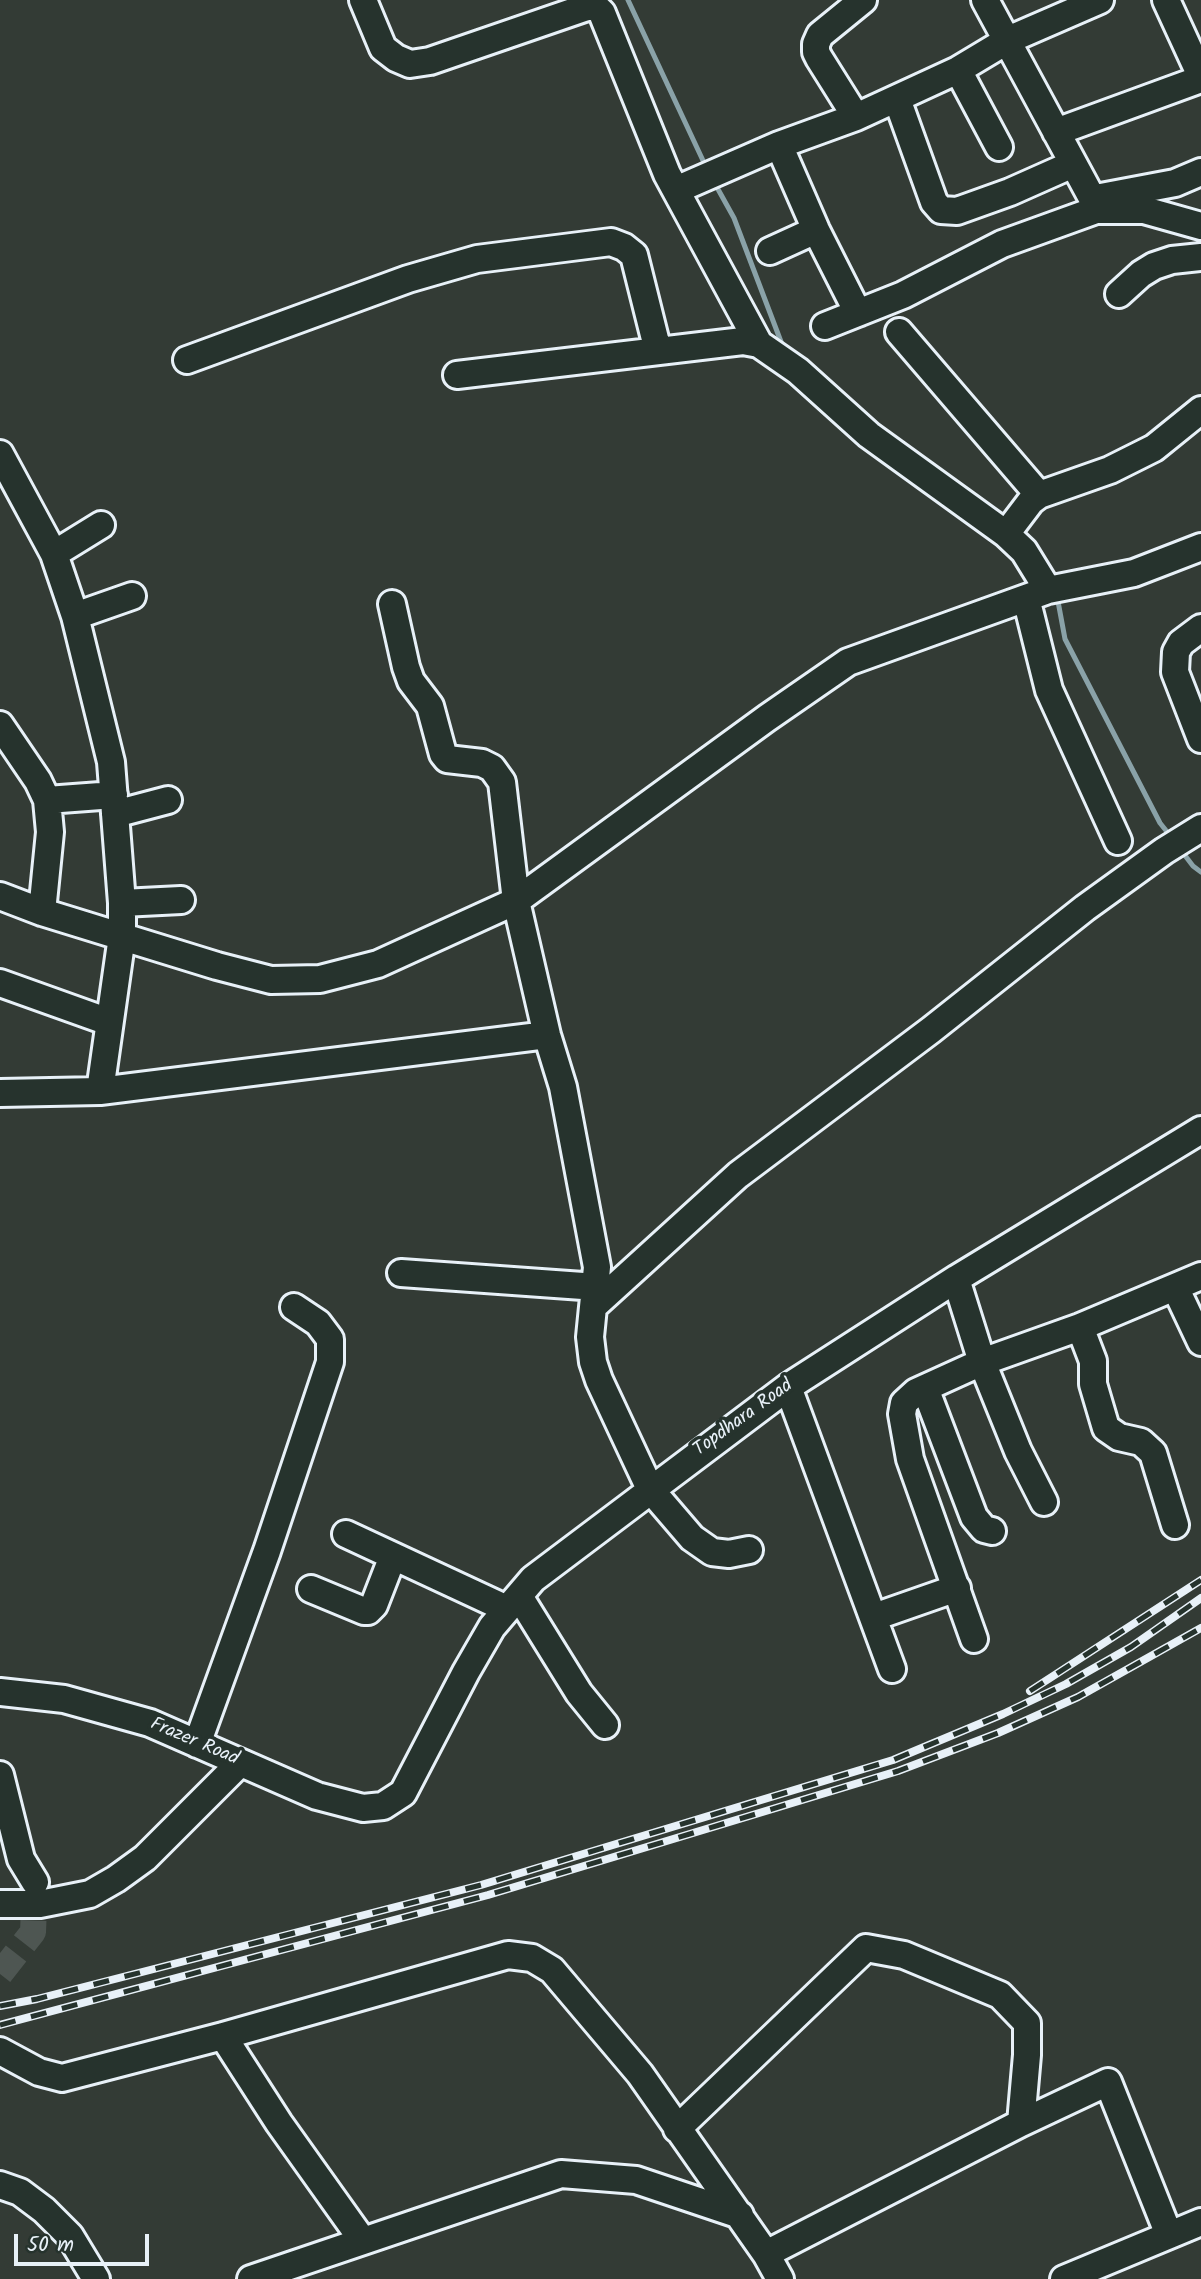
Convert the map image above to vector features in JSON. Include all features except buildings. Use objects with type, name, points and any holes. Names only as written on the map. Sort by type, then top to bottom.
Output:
[{"type":"street","points":[[363,0],[383,48],[410,64],[430,61],[584,8],[591,6],[598,9],[667,174],[759,344]]},
{"type":"street","points":[[856,117],[819,58],[816,44],[820,35],[863,0]]},
{"type":"street","points":[[985,0],[1094,204]]},
{"type":"street","points":[[676,190],[779,145],[897,99],[958,70],[1008,40],[1100,0]]},
{"type":"street","points":[[1056,132],[1201,78],[1166,0]]},
{"type":"street","points":[[958,70],[999,146]]},
{"type":"street","points":[[897,99],[934,202],[941,210],[957,211],[967,208],[1073,164]]},
{"type":"street","points":[[779,145],[858,313]]},
{"type":"street","points":[[825,326],[903,295],[1002,244],[1094,204],[1200,177]]},
{"type":"street","points":[[1094,204],[1144,211],[1201,226]]},
{"type":"street","points":[[770,251],[817,230]]},
{"type":"street","points":[[187,360],[408,279],[465,262],[611,242],[634,255],[659,351]]},
{"type":"street","points":[[1119,294],[1154,266],[1172,260],[1201,257]]},
{"type":"street","points":[[899,332],[1040,495]]},
{"type":"street","points":[[457,375],[743,341],[759,344],[798,371],[869,435],[1006,534],[1024,551],[1037,594],[1049,690],[1118,841]]},
{"type":"street","points":[[1006,534],[1031,501],[1040,495],[1110,470],[1154,447],[1201,410]]},
{"type":"street","points":[[0,454],[54,554],[75,616],[111,761],[122,936],[100,1091]]},
{"type":"street","points":[[54,554],[102,526]]},
{"type":"street","points":[[0,896],[42,912],[271,980],[320,979],[378,964],[516,901],[848,662],[1037,594],[1134,573],[1201,547]]},
{"type":"street","points":[[75,616],[132,596]]},
{"type":"street","points":[[392,604],[406,667],[411,681],[430,706],[443,754],[447,759],[482,763],[492,768],[499,776],[516,901],[547,1035],[563,1087],[597,1268],[590,1336],[593,1362],[599,1380],[650,1489],[692,1538],[712,1552],[729,1554],[749,1550]]},
{"type":"street","points":[[1201,628],[1181,643],[1176,652],[1175,672],[1191,697],[1201,739]]},
{"type":"street","points":[[0,725],[38,781],[47,800],[50,832],[42,912]]},
{"type":"street","points":[[47,800],[115,805],[168,800]]},
{"type":"street","points":[[401,1273],[595,1296],[738,1175],[931,1030],[1085,908],[1197,829]]},
{"type":"street","points":[[122,903],[181,900]]},
{"type":"street","points":[[0,983],[109,1022]]},
{"type":"street","points":[[0,1093],[100,1091],[547,1035]]},
{"type":"street","name":"Topdhara Road","points":[[383,1806],[403,1793],[492,1627],[533,1579],[788,1387],[956,1279],[1201,1130]]},
{"type":"street","points":[[974,1639],[910,1459],[902,1414],[904,1403],[916,1392],[982,1362],[1080,1327],[1201,1276]]},
{"type":"street","points":[[956,1279],[982,1362],[1018,1451],[1044,1502]]},
{"type":"street","points":[[1175,1287],[1201,1342]]},
{"type":"street","points":[[197,1744],[267,1551],[330,1362],[330,1339],[318,1323],[294,1307]]},
{"type":"street","points":[[1080,1327],[1093,1361],[1093,1384],[1106,1429],[1119,1437],[1141,1442],[1153,1453],[1175,1525]]},
{"type":"street","points":[[788,1387],[892,1669]]},
{"type":"street","points":[[925,1388],[974,1517],[984,1529],[992,1531]]},
{"type":"street","points":[[346,1534],[393,1556],[513,1602],[605,1725]]},
{"type":"street","points":[[311,1589],[368,1611],[374,1605],[393,1556]]},
{"type":"street","points":[[874,1617],[957,1588]]},
{"type":"street","name":"Frazer Road","points":[[0,1692],[64,1699],[150,1723],[317,1796],[363,1808],[383,1806]]},
{"type":"street","points":[[0,1904],[40,1904],[90,1894],[116,1879],[145,1858],[240,1763]]},
{"type":"street","points":[[0,1775],[21,1858],[35,1882]]},
{"type":"street","points":[[677,2129],[866,1948],[904,1955],[1000,1995],[1027,2023],[1021,2123]]},
{"type":"street","points":[[0,2051],[39,2072],[62,2078],[223,2036],[508,1955],[532,1958],[552,1970],[640,2074],[740,2215],[780,2279]]},
{"type":"street","points":[[223,2036],[279,2123],[363,2241]]},
{"type":"street","points":[[766,2254],[1021,2123],[1108,2082],[1168,2235]]},
{"type":"street","points":[[251,2279],[561,2174],[636,2180],[740,2215]]},
{"type":"street","points":[[0,2185],[20,2192],[44,2210],[70,2236],[96,2279]]},
{"type":"street","points":[[1064,2279],[1201,2222]]},
{"type":"waterway","points":[[628,0],[706,167]]},
{"type":"waterway","points":[[714,182],[734,218],[783,347]]},
{"type":"waterway","points":[[1057,596],[1065,639],[1160,823],[1172,838]]},
{"type":"waterway","points":[[1180,849],[1201,872]]},
{"type":"tunnel","points":[[0,1974],[33,1932],[35,1882]]},
{"type":"railway","points":[[1030,1691],[1201,1580]]},
{"type":"railway","points":[[0,2006],[37,1999],[481,1885],[893,1760],[1003,1714],[1066,1684],[1131,1647],[1201,1598]]},
{"type":"railway","points":[[0,2025],[488,1895],[898,1771],[998,1733],[1078,1697],[1201,1628]]}]
